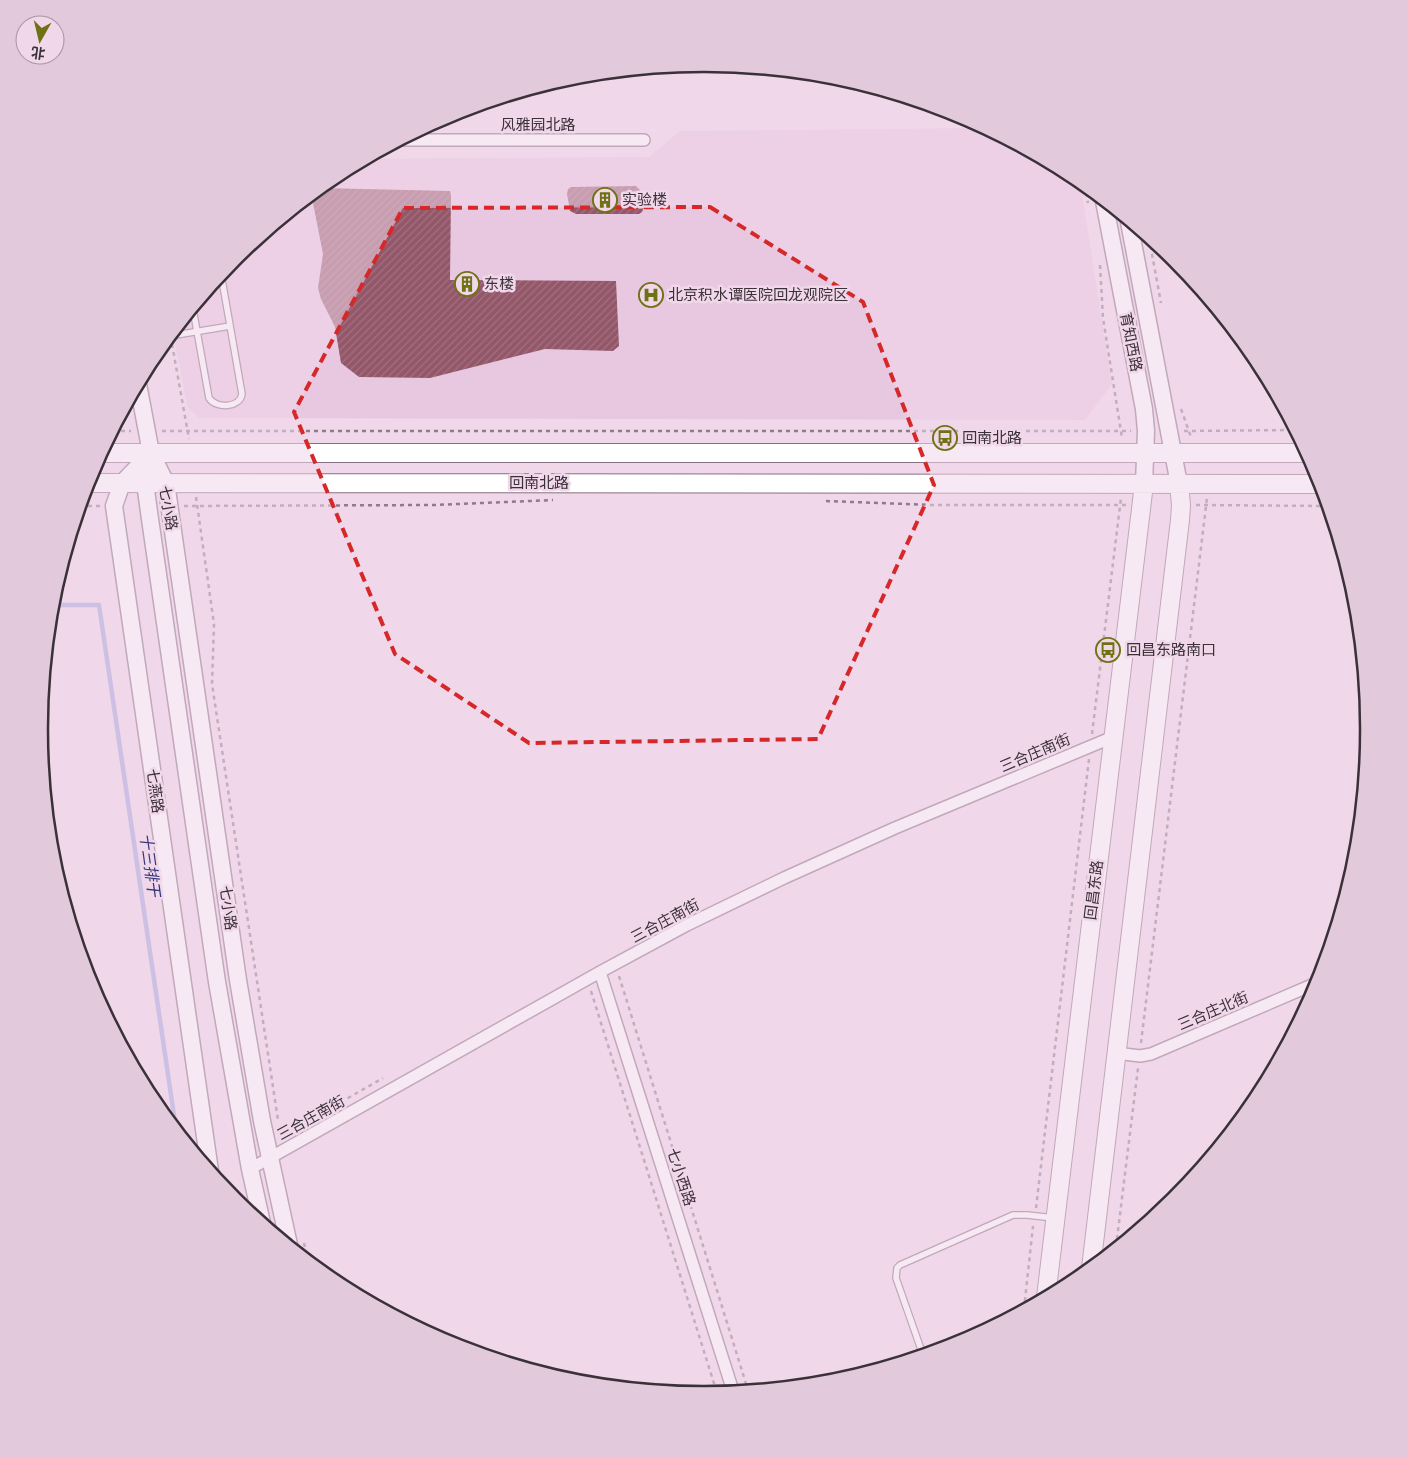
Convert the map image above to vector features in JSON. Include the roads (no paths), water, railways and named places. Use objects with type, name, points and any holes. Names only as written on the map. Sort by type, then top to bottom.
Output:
[{"type":"main road","name":"回南北路","points":[[109,453],[1299,453]]},
{"type":"main road","name":"回南北路","points":[[95,483],[1313,484]]},
{"type":"main road","name":"回昌东路","points":[[1047,1289],[1144,484]]},
{"type":"main road","points":[[1092,1258],[1180,520],[1179,484]]},
{"type":"street","name":"风雅园北路","points":[[414,140],[644,140]]},
{"type":"street","name":"育知西路","points":[[1096,202],[1144,410],[1146,453],[1144,484]]},
{"type":"street","name":"育知西路","points":[[1130,230],[1179,484]]},
{"type":"street","points":[[140,393],[151,453]]},
{"type":"street","name":"七燕路","points":[[151,453],[122,483],[114,506],[208,1160]]},
{"type":"street","name":"七小路","points":[[151,453],[145,483],[217,982],[250,1169],[260,1212]]},
{"type":"street","name":"七小路","points":[[151,453],[166,483],[238,980],[270,1158],[287,1236]]},
{"type":"street","name":"三合庄南街","points":[[250,1169],[600,972],[687,926],[784,878],[895,828],[1113,737]]},
{"type":"street","name":"七小西路","points":[[600,972],[731,1385]]},
{"type":"street","name":"三合庄北街","points":[[1116,1053],[1140,1056],[1157,1052],[1308,987]]},
{"type":"lane","points":[[193,316],[210,400],[219,405],[235,404],[241,400],[242,394],[223,283]]},
{"type":"lane","points":[[181,331],[230,325]]},
{"type":"lane","points":[[180,334],[196,330]]},
{"type":"lane","points":[[921,1349],[896,1278],[897,1268],[900,1265],[1013,1215],[1035,1215],[1055,1218]]},
{"type":"waterway","name":"十三排干","points":[[59,605],[99,605],[174,1117]]},
{"type":"place","name":"实验楼","points":[[605,200]]},
{"type":"place","name":"东楼","points":[[467,284]]},
{"type":"place","name":"北京积水谭医院回龙观院区","points":[[651,295]]},
{"type":"place","name":"回南北路","points":[[945,438]]},
{"type":"place","name":"回昌东路南口","points":[[1108,650]]}]
